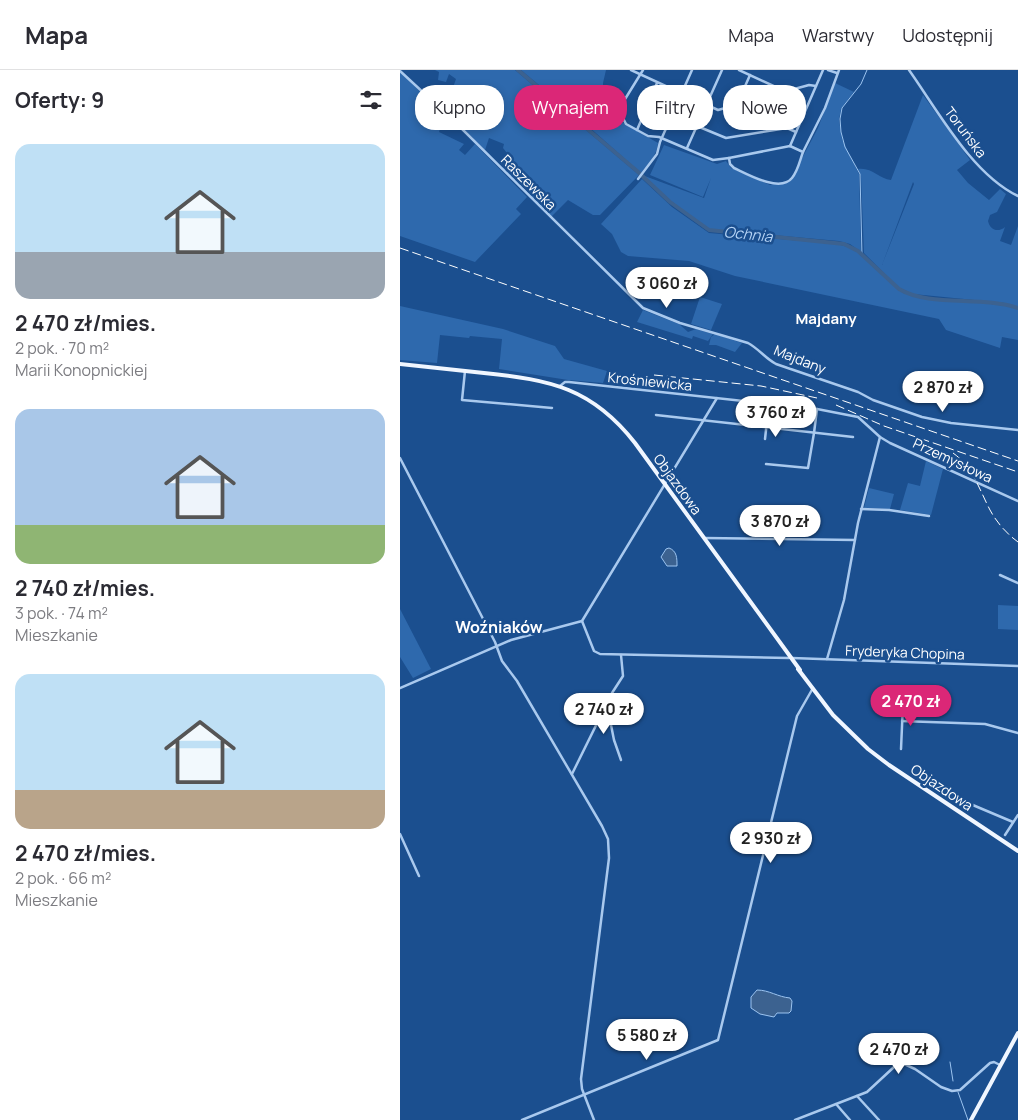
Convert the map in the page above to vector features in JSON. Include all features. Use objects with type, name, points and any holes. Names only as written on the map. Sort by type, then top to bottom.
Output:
[{"type":"main road","name":"Objazdowa","points":[[400,364],[527,378],[560,386],[592,402],[614,419],[630,436],[833,715],[868,749],[889,765],[1018,851]]},
{"type":"main road","points":[[971,1120],[1018,1033]]},
{"type":"street","points":[[631,70],[661,85]]},
{"type":"street","points":[[643,70],[620,109],[620,115],[626,124],[648,136],[662,138],[714,160],[790,146],[803,152]]},
{"type":"street","points":[[685,85],[692,70]]},
{"type":"street","points":[[713,90],[722,70]]},
{"type":"street","points":[[739,70],[773,85]]},
{"type":"street","points":[[790,146],[823,70]]},
{"type":"street","points":[[729,158],[730,164],[734,168],[774,184],[788,181],[792,178],[825,108],[838,72],[828,70]]},
{"type":"street","name":"Toruńska","points":[[909,70],[975,161],[996,182],[1018,196]]},
{"type":"street","name":"Raszewska","points":[[400,71],[643,308]]},
{"type":"street","points":[[746,85],[750,75]]},
{"type":"street","points":[[806,86],[816,86]]},
{"type":"street","points":[[706,130],[724,138],[787,128],[796,132]]},
{"type":"street","points":[[638,179],[658,154],[665,130]]},
{"type":"street","points":[[686,149],[695,130]]},
{"type":"street","name":"Majdany","points":[[643,308],[680,323],[748,343],[776,364],[933,420],[1018,430]]},
{"type":"street","points":[[465,371],[462,400],[552,408]]},
{"type":"street","name":"Krośniewicka","points":[[560,386],[565,382],[569,382],[817,409],[858,416],[880,437]]},
{"type":"street","points":[[400,688],[511,640],[582,621],[717,398]]},
{"type":"street","points":[[765,439],[769,403]]},
{"type":"street","points":[[766,464],[808,468],[817,409]]},
{"type":"street","points":[[656,415],[853,437]]},
{"type":"street","points":[[826,659],[844,600],[861,509],[880,437]]},
{"type":"street","name":"Przemysłowa","points":[[880,437],[1018,501]]},
{"type":"street","points":[[400,458],[502,661],[517,681],[572,774],[602,826],[609,845],[581,1084],[594,1120]]},
{"type":"street","points":[[861,509],[889,510],[929,516]]},
{"type":"street","points":[[704,538],[855,540]]},
{"type":"street","points":[[1000,574],[1018,583]]},
{"type":"street","name":"Fryderyka Chopina","points":[[582,621],[594,651],[600,654],[1018,666]]},
{"type":"street","points":[[572,774],[575,772],[607,704],[623,676],[621,655]]},
{"type":"street","points":[[522,1120],[718,1040],[797,716],[813,688]]},
{"type":"street","points":[[607,704],[614,740],[621,760]]},
{"type":"street","points":[[901,749],[903,704]]},
{"type":"street","points":[[902,721],[986,724],[1018,733]]},
{"type":"street","points":[[968,803],[1013,822]]},
{"type":"street","points":[[1005,835],[1018,815]]},
{"type":"street","points":[[400,834],[419,876]]},
{"type":"street","points":[[795,1120],[866,1092],[894,1067],[902,1063],[915,1069],[941,1087],[952,1091],[960,1090],[990,1063],[994,1062],[1000,1065]]},
{"type":"street","points":[[857,1096],[879,1120]]},
{"type":"street","points":[[836,1104],[850,1120]]},
{"type":"shaded area","points":[[435,70],[515,70],[533,85],[514,85],[514,130],[586,130],[639,175],[600,215],[593,215],[568,200],[551,217],[529,196],[538,186],[526,176],[517,184],[502,168],[511,158],[503,148],[504,144],[489,138],[485,150],[465,130],[504,130],[504,85],[454,85],[456,79],[449,74],[446,82],[438,80],[439,72]]},
{"type":"shaded area","points":[[521,70],[606,70],[603,85],[539,85]]},
{"type":"shaded area","points":[[400,72],[415,87],[415,130],[440,130],[439,132],[464,144],[459,150],[465,155],[475,144],[527,197],[516,209],[521,214],[475,262],[400,236]]},
{"type":"shaded area","points":[[835,83],[854,92],[841,109],[839,120],[842,139],[859,174],[861,252],[850,244],[839,241],[708,229],[680,209],[642,175],[704,198],[711,178],[703,197],[650,175],[664,145],[717,164],[726,161],[731,168],[770,185],[790,181],[818,128]]},
{"type":"shaded area","points":[[923,95],[970,160],[957,170],[968,183],[989,200],[1000,189],[1006,194],[997,212],[990,215],[988,221],[995,230],[1005,227],[1000,241],[1011,245],[1018,226],[1018,307],[1005,303],[913,294],[898,287],[864,253],[861,177],[858,169],[871,171],[891,180]],"holes":[[[913,182],[914,184],[882,265]]]},
{"type":"shaded area","points":[[627,125],[658,143],[656,152],[641,173],[592,130],[627,130]]},
{"type":"shaded area","points":[[642,179],[672,207],[709,233],[837,244],[857,252],[903,293],[922,298],[983,303],[1018,309],[1018,340],[1002,337],[1000,348],[946,330],[939,319],[735,276],[689,261],[628,256],[621,252],[612,234],[601,224]]},
{"type":"shaded area","points":[[700,297],[722,304],[711,330],[691,324]]},
{"type":"shaded area","points":[[400,306],[503,329],[555,346],[564,359],[607,371],[603,383],[568,380],[499,369],[502,339],[440,335],[437,363],[400,360]]},
{"type":"shaded area","points":[[643,310],[679,324],[688,332],[696,329],[713,334],[708,341],[693,336],[692,339],[637,322]]},
{"type":"shaded area","points":[[715,334],[742,343],[735,352],[716,345],[709,345],[711,337]]},
{"type":"shaded area","points":[[926,461],[943,469],[931,515],[900,510],[908,483],[920,486]]},
{"type":"shaded area","points":[[869,488],[894,494],[890,509],[864,508]]},
{"type":"shaded area","points":[[669,548],[675,553],[677,566],[667,566],[661,557],[666,549]]},
{"type":"shaded area","points":[[998,605],[1018,606],[1018,630],[998,629]]},
{"type":"shaded area","points":[[400,609],[431,669],[413,678],[400,657]]},
{"type":"shaded area","points":[[757,990],[790,998],[792,1001],[791,1011],[789,1013],[777,1013],[774,1017],[760,1014],[751,1008],[751,997]]},
{"type":"waterway","name":"Ochnia","points":[[518,70],[637,171],[670,202],[709,230],[844,244],[858,251],[899,289],[911,294],[940,300],[988,302],[1018,308]]},
{"type":"waterway","points":[[862,255],[860,174],[845,147],[840,119],[842,108],[861,84],[867,70]]},
{"type":"waterway","points":[[950,1062],[953,1081]]},
{"type":"waterway","points":[[958,1092],[968,1120]]},
{"type":"railway","points":[[400,248],[1018,461]]},
{"type":"railway","points":[[654,375],[761,386],[817,398]]},
{"type":"railway","points":[[836,405],[884,426],[1018,472]]},
{"type":"railway","points":[[953,453],[971,472],[996,519],[1006,532],[1018,542]]},
{"type":"district","name":"Majdany","points":[[826,318]]},
{"type":"district","name":"Woźniaków","points":[[499,627]]}]
